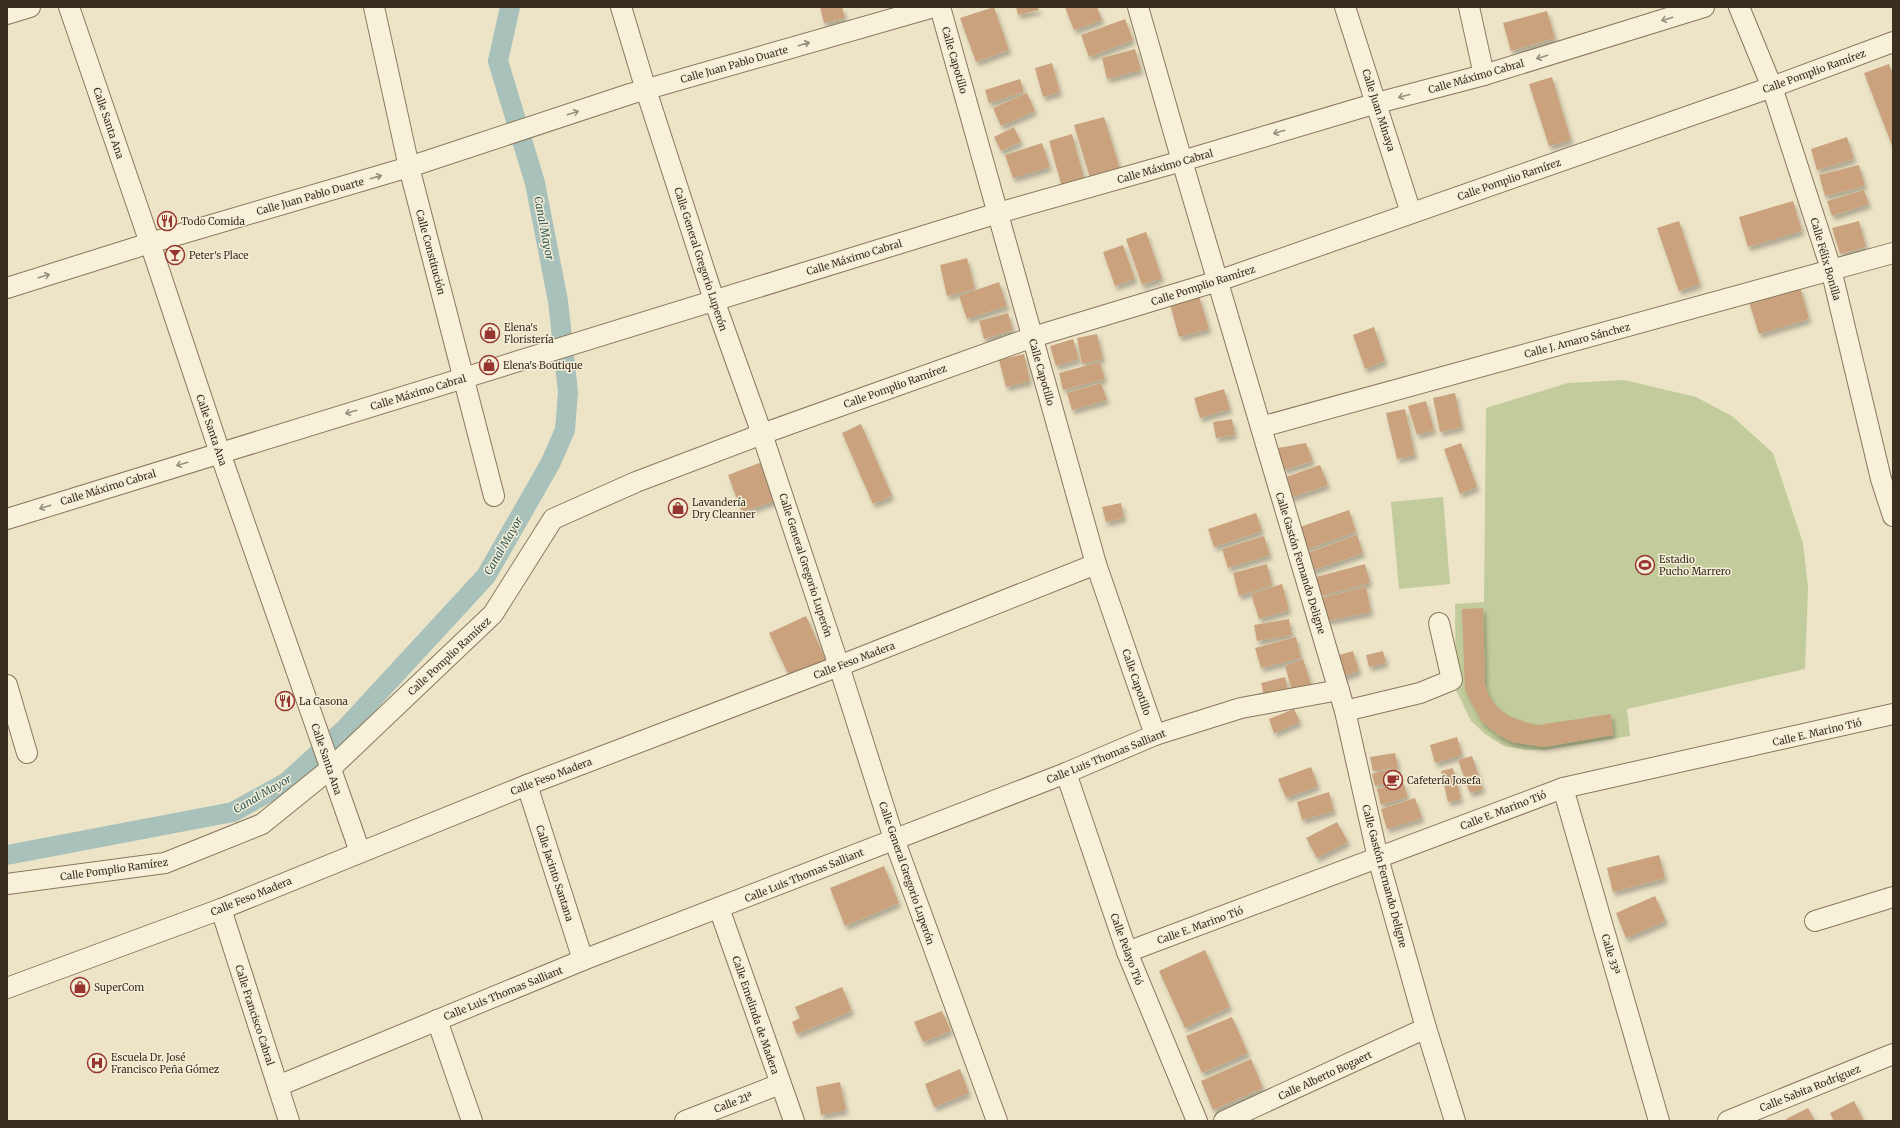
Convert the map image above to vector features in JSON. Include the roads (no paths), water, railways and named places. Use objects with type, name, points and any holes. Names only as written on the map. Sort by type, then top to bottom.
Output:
[{"type":"street","points":[[7,14],[30,7]]},
{"type":"street","name":"Calle Santa Ana","points":[[69,7],[220,453],[360,852]]},
{"type":"street","name":"Calle Constitución","points":[[374,7],[409,167],[494,496]]},
{"type":"street","name":"Calle General Gregorio Luperón","points":[[621,7],[646,90],[714,300],[762,434],[840,666],[894,839],[997,1121]]},
{"type":"street","name":"Calle Juan Pablo Duarte","points":[[7,288],[150,243],[409,167],[646,90],[934,7]]},
{"type":"street","name":"Calle Capotillo","points":[[940,7],[1096,564],[1155,734]]},
{"type":"street","name":"Calle Gastón Fernando Deligne","points":[[1138,7],[1182,162],[1345,711],[1378,858],[1426,1028],[1455,1121]]},
{"type":"street","name":"Calle Juan Minaya","points":[[1345,7],[1411,213]]},
{"type":"street","points":[[1469,7],[1484,75]]},
{"type":"street","name":"Calle Máximo Cabral","points":[[7,519],[998,213],[1182,162],[1377,103],[1484,75],[1704,7]]},
{"type":"street","name":"Calle Félix Bonilla","points":[[1739,7],[1772,87],[1831,269],[1880,479],[1893,516]]},
{"type":"street","name":"Calle Pomplio Ramírez","points":[[7,884],[165,863],[262,824],[329,765],[494,614],[553,519],[636,482],[762,434],[1032,337],[1218,281],[1772,87],[1893,42]]},
{"type":"street","name":"Calle J. Amaro Sánchez","points":[[1261,427],[1893,253]]},
{"type":"street","name":"Calle Feso Madera","points":[[7,988],[221,909],[527,786],[840,666],[1096,564]]},
{"type":"street","points":[[1345,711],[1420,692],[1452,680],[1438,623]]},
{"type":"street","points":[[7,685],[27,753]]},
{"type":"street","name":"Calle Luis Thomas Salliant","points":[[278,1086],[584,960],[1066,773],[1155,734],[1241,708],[1339,690]]},
{"type":"street","name":"Calle E. Marino Tió","points":[[1127,952],[1563,788],[1893,714]]},
{"type":"street","name":"Calle Pelayo Tió","points":[[1066,773],[1127,952],[1197,1121]]},
{"type":"street","name":"Calle Jacinto Santana","points":[[527,786],[584,960]]},
{"type":"street","name":"Calle 33ª","points":[[1563,788],[1659,1121]]},
{"type":"street","points":[[1815,921],[1893,897]]},
{"type":"street","name":"Calle Emelinda de Madera","points":[[719,908],[794,1121]]},
{"type":"street","name":"Calle Francisco Cabral","points":[[221,909],[289,1121]]},
{"type":"street","points":[[437,1020],[472,1121]]},
{"type":"street","name":"Calle Alberto Bogaert","points":[[1224,1121],[1426,1028]]},
{"type":"street","name":"Calle Sabita Rodríguez","points":[[1728,1121],[1893,1054]]},
{"type":"street","name":"Calle 21ª","points":[[685,1121],[780,1084]]},
{"type":"waterway","name":"Canal Mayor","points":[[7,855],[233,812],[287,782],[344,730],[486,576],[550,464],[565,430],[568,392],[558,301],[535,183],[498,61],[510,7]]},
{"type":"place","name":"Todo Comida","points":[[167,221]]},
{"type":"place","name":"Peter's Place","points":[[175,255]]},
{"type":"place","name":"Elena's Floristería","points":[[490,333]]},
{"type":"place","name":"Elena's Boutique","points":[[489,365]]},
{"type":"place","name":"Lavandería Dry Cleanner","points":[[678,508]]},
{"type":"place","name":"Estadio Pucho Marrero","points":[[1645,565]]},
{"type":"place","name":"La Casona","points":[[285,701]]},
{"type":"place","name":"Cafetería Josefa","points":[[1393,780]]},
{"type":"place","name":"SuperCom","points":[[80,987]]},
{"type":"place","name":"Escuela Dr. José Francisco Peña Gómez","points":[[97,1063]]}]
